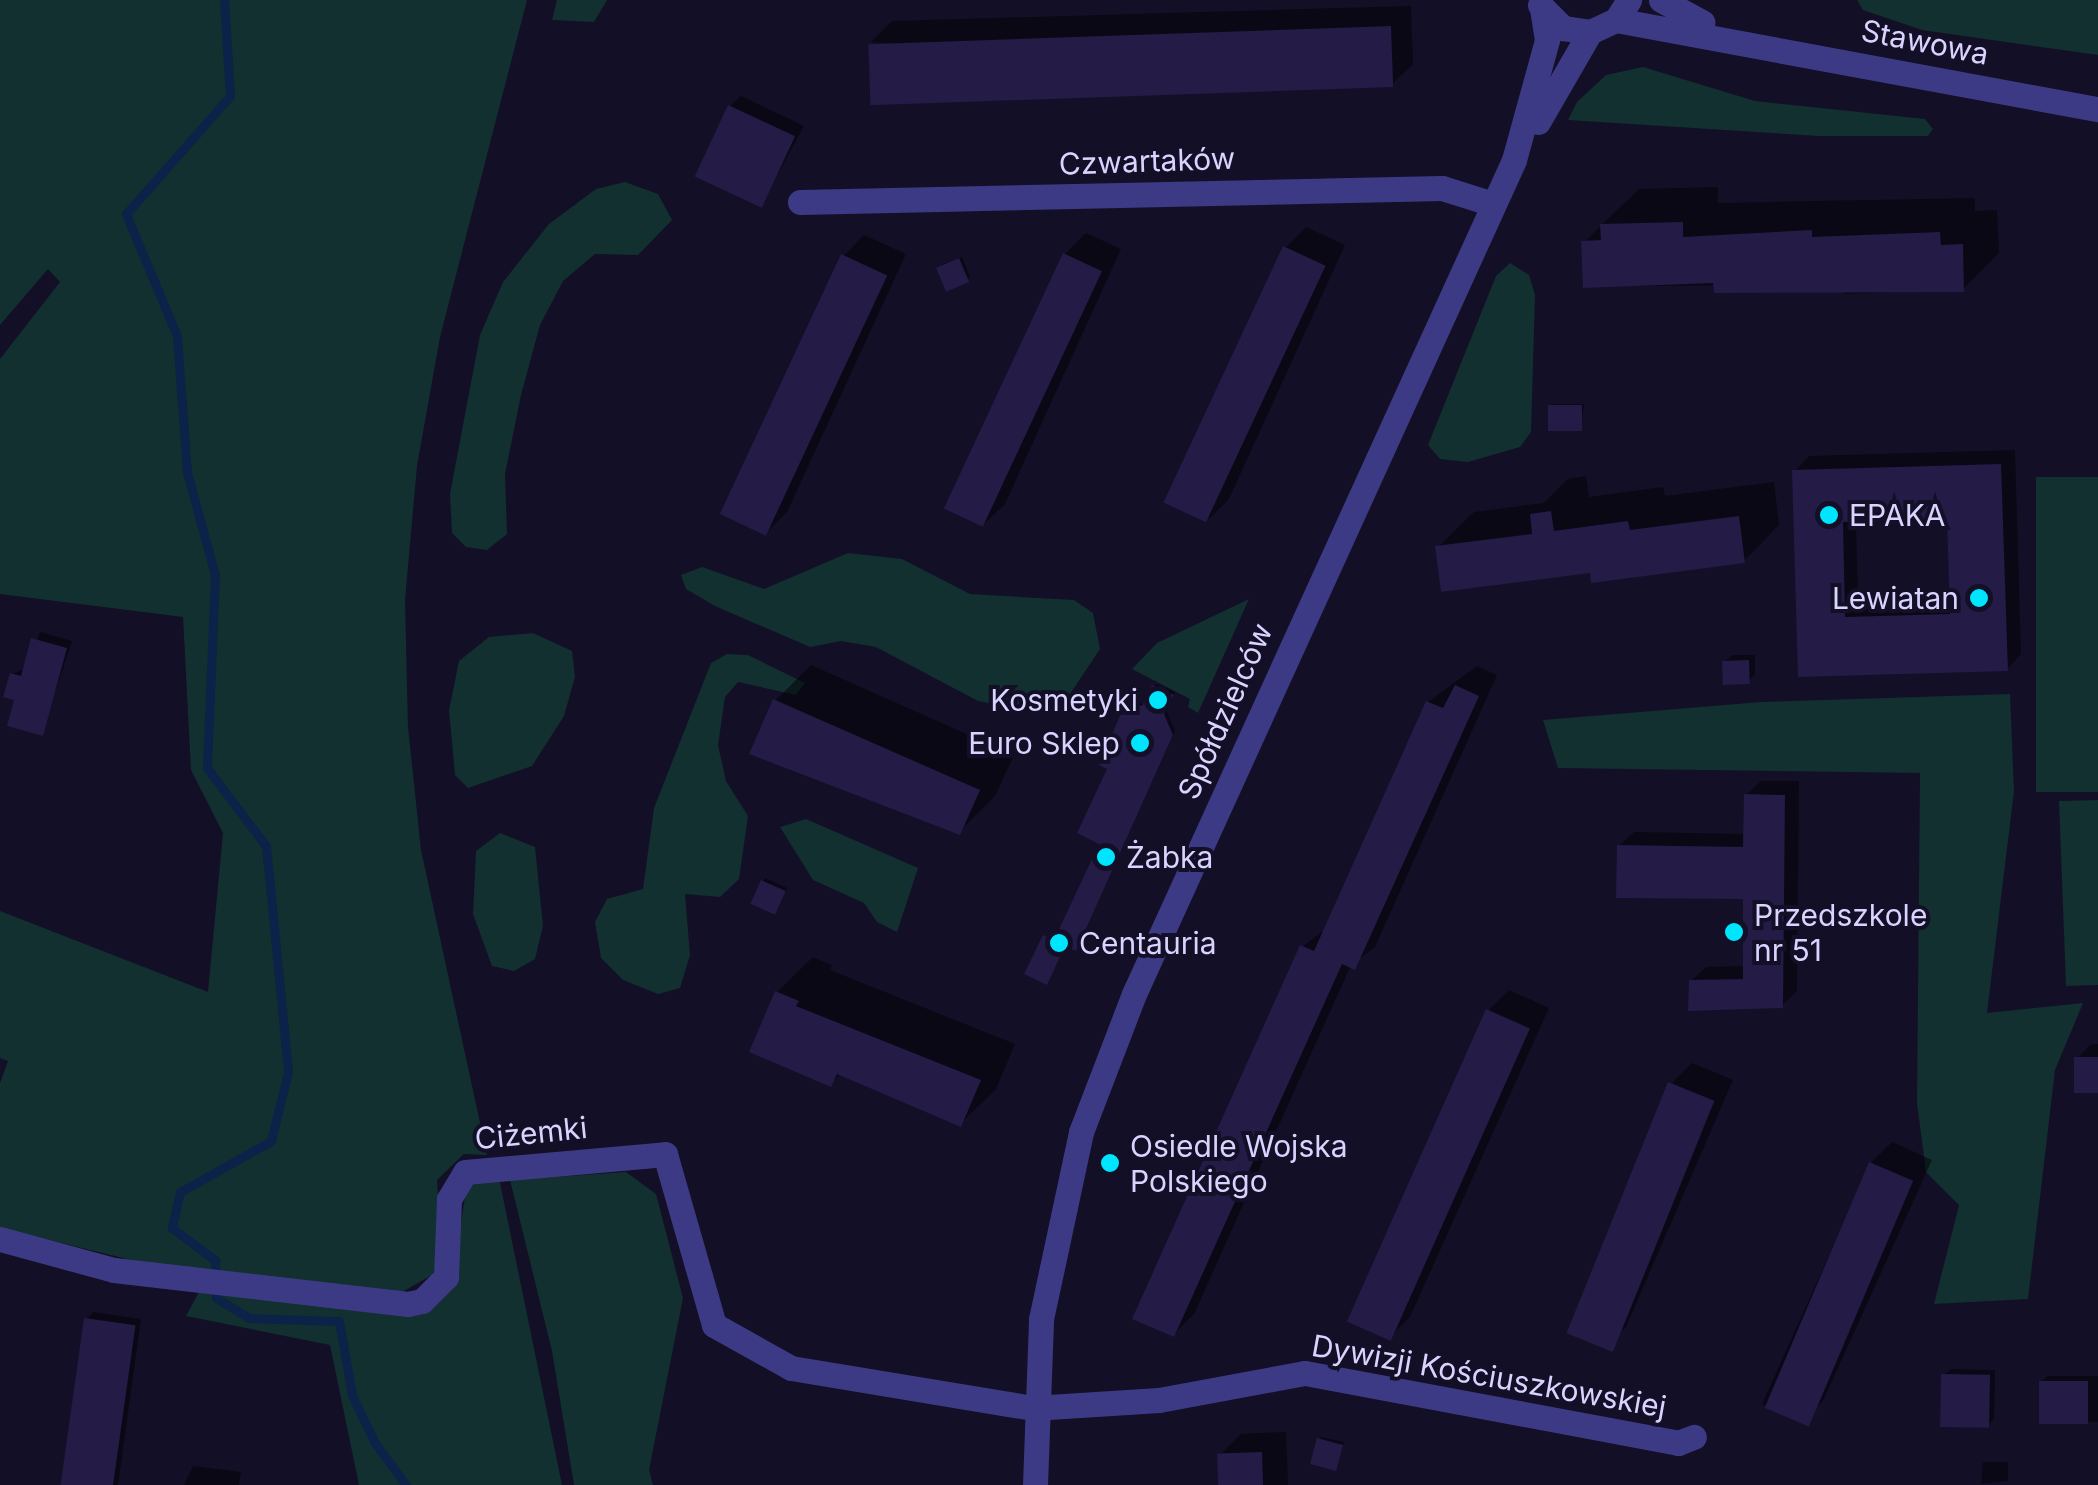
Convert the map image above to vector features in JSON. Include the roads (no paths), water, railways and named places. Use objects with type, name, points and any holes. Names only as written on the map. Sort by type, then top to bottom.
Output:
[{"type":"street","name":"Stawowa","points":[[1661,0],[1739,38]]},
{"type":"street","points":[[1540,5],[1563,28],[1590,32],[1622,10]]},
{"type":"street","name":"Spółdzielców","points":[[1514,160],[1547,40],[1540,5]]},
{"type":"street","name":"Stawowa","points":[[1622,10],[1739,38],[2098,110]]},
{"type":"street","name":"Spółdzielców","points":[[1035,1485],[1034,1408],[1059,1216],[1104,1066],[1514,160],[1590,32]]},
{"type":"street","name":"Czwartaków","points":[[800,202],[1442,188],[1494,204]]},
{"type":"street","name":"Ciżemki","points":[[0,1238],[188,1281],[422,1302],[450,1266],[449,1199],[465,1172],[665,1154],[704,1305],[714,1325],[736,1342],[821,1376],[1034,1408]]},
{"type":"street","name":"Dywizji Kościuszkowskiej","points":[[1034,1408],[1159,1400],[1305,1373],[1678,1444],[1694,1437]]},
{"type":"waterway","points":[[224,0],[230,96],[126,214],[177,336],[187,472],[215,575],[207,768],[266,846],[288,1072],[271,1141],[180,1192],[172,1228],[215,1260],[216,1298],[249,1318],[339,1321],[352,1395],[375,1443],[406,1485]]},
{"type":"place","name":"EPAKA","points":[[1829,515]]},
{"type":"place","name":"Lewiatan","points":[[1979,598]]},
{"type":"place","name":"Kosmetyki","points":[[1158,700]]},
{"type":"place","name":"Euro Sklep","points":[[1140,743]]},
{"type":"place","name":"Żabka","points":[[1106,857]]},
{"type":"place","name":"Przedszkole nr 51","points":[[1734,932]]},
{"type":"place","name":"Centauria","points":[[1059,943]]},
{"type":"place","name":"Osiedle Wojska Polskiego","points":[[1110,1163]]}]
